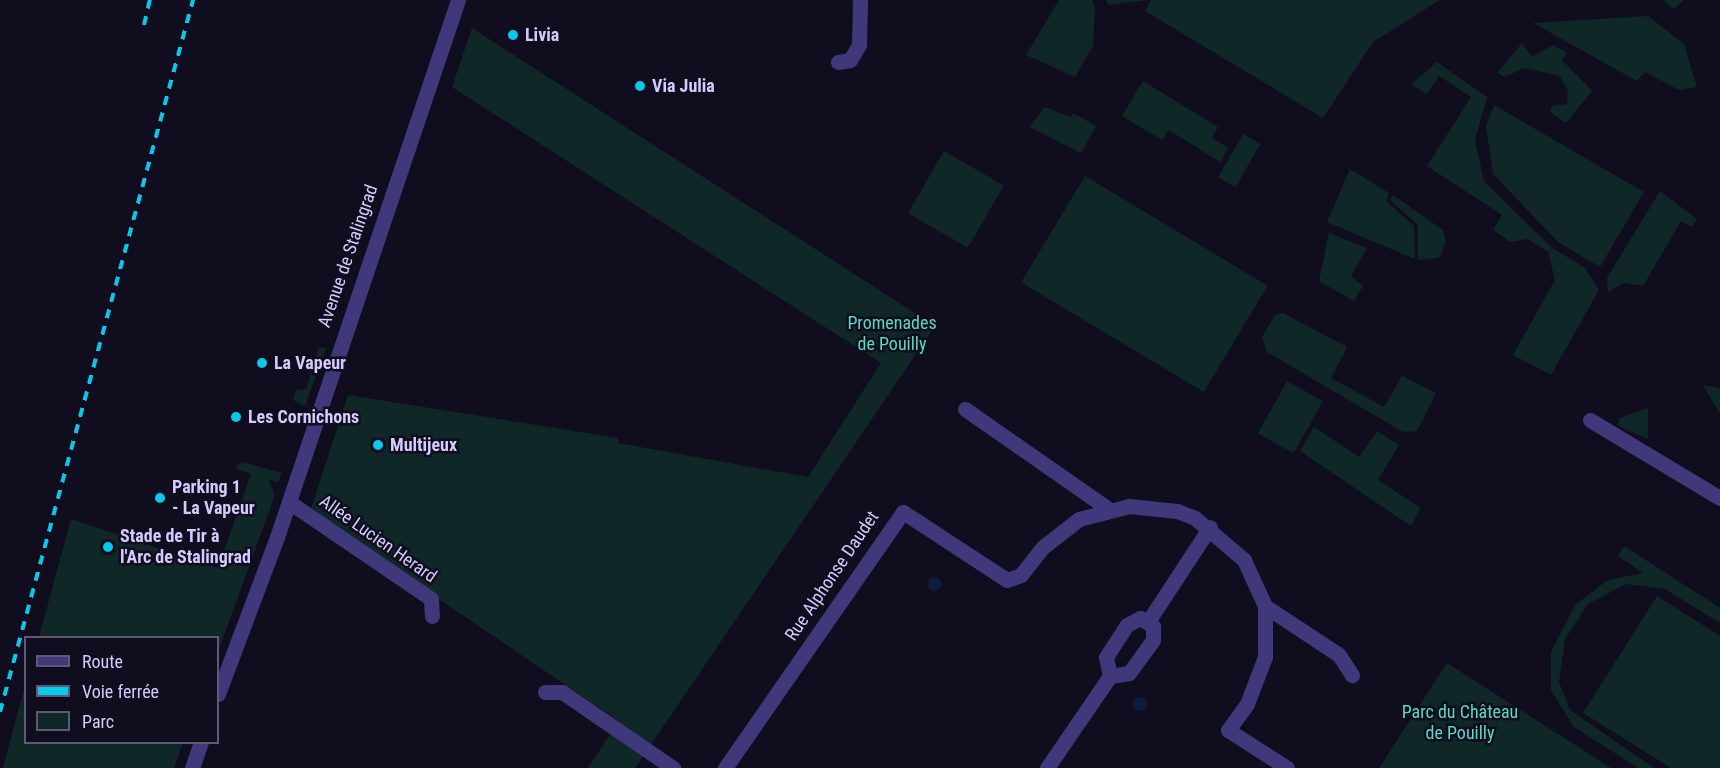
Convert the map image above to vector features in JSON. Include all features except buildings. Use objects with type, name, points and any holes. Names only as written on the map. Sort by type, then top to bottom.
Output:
[{"type":"street","name":"Avenue de Stalingrad","points":[[219,691],[289,502],[458,0]]},
{"type":"street","points":[[837,62],[850,60],[859,45],[860,0]]},
{"type":"street","points":[[965,409],[1107,508],[1177,511],[1210,527],[1244,560],[1265,606],[1267,639],[1259,682],[1228,730],[1287,768]]},
{"type":"street","points":[[1590,420],[1720,498]]},
{"type":"street","name":"Allée Lucien Herard","points":[[289,502],[430,599],[432,616]]},
{"type":"street","name":"Rue Alphonse Daudet","points":[[725,768],[903,512],[1007,580],[1021,575],[1060,532],[1107,508]]},
{"type":"street","points":[[1047,768],[1110,676],[1106,657],[1127,625],[1149,620],[1210,527]]},
{"type":"street","points":[[1265,606],[1340,656],[1352,675]]},
{"type":"street","points":[[1110,676],[1125,676],[1135,666],[1154,638],[1149,620]]},
{"type":"street","points":[[545,692],[562,692],[673,768]]},
{"type":"street","points":[[193,768],[200,744]]},
{"type":"green space","points":[[1059,0],[1092,0],[1095,8],[1093,46],[1075,77],[1026,55]]},
{"type":"green space","points":[[1106,0],[1148,0],[1108,5]]},
{"type":"green space","points":[[1151,0],[1440,0],[1373,42],[1323,118],[1145,11]]},
{"type":"green space","points":[[1662,0],[1684,0],[1674,9]]},
{"type":"green space","points":[[1648,16],[1684,44],[1697,87],[1679,90],[1645,72],[1637,81],[1533,23]]},
{"type":"green space","name":"Promenades de Pouilly","points":[[472,28],[935,326],[635,768],[588,768],[619,721],[310,512],[348,395],[618,438],[618,443],[808,477],[881,363],[452,87]]},
{"type":"green space","points":[[1522,43],[1532,57],[1553,45],[1567,53],[1562,60],[1592,91],[1566,123],[1550,112],[1552,106],[1567,104],[1568,91],[1560,76],[1524,68],[1505,77],[1497,73]]},
{"type":"green space","points":[[1437,62],[1487,97],[1475,140],[1484,181],[1552,248],[1584,267],[1599,290],[1551,375],[1513,355],[1555,280],[1548,252],[1528,239],[1510,242],[1493,230],[1502,215],[1427,166],[1471,97],[1439,76],[1427,94],[1411,84]]},
{"type":"green space","points":[[1143,81],[1218,127],[1212,138],[1229,148],[1220,162],[1169,130],[1162,140],[1122,116]]},
{"type":"green space","points":[[1494,105],[1644,192],[1600,267],[1558,242],[1493,174],[1486,126]]},
{"type":"green space","points":[[1044,107],[1071,117],[1073,113],[1096,126],[1081,153],[1030,127]]},
{"type":"green space","points":[[1243,134],[1260,144],[1235,187],[1218,177]]},
{"type":"green space","points":[[944,151],[1004,186],[968,248],[908,213]]},
{"type":"green space","points":[[1350,169],[1389,193],[1386,201],[1414,226],[1415,259],[1327,222]]},
{"type":"green space","points":[[1085,176],[1268,286],[1204,392],[1021,282]]},
{"type":"green space","points":[[1660,191],[1697,219],[1692,227],[1681,221],[1643,286],[1624,283],[1608,292],[1607,278]]},
{"type":"green space","points":[[1393,195],[1443,230],[1446,242],[1439,258],[1418,260],[1418,225],[1390,200]]},
{"type":"green space","points":[[1329,233],[1367,248],[1351,276],[1363,286],[1354,301],[1319,281]]},
{"type":"green space","points":[[1283,313],[1347,347],[1331,378],[1384,407],[1402,376],[1436,393],[1417,431],[1403,432],[1267,352],[1262,337],[1275,315]]},
{"type":"green space","points":[[319,347],[326,348],[305,406],[293,400],[296,390],[306,389]]},
{"type":"green space","points":[[1287,381],[1323,401],[1294,453],[1258,433]]},
{"type":"green space","points":[[1703,385],[1720,388],[1720,414]]},
{"type":"green space","points":[[1648,408],[1648,439],[1618,426],[1620,418]]},
{"type":"green space","points":[[1314,427],[1359,457],[1377,431],[1399,445],[1378,480],[1421,508],[1411,526],[1300,451]]},
{"type":"green space","name":"Stade de Tir à l'Arc de Stalingrad","points":[[242,462],[282,473],[278,482],[269,480],[275,495],[219,649],[219,636],[39,636],[71,519],[218,568],[251,474],[235,468]]},
{"type":"green space","points":[[1624,546],[1720,608],[1720,623],[1665,589],[1626,584],[1588,604],[1565,639],[1559,682],[1570,710],[1654,768],[1638,768],[1573,726],[1551,690],[1551,652],[1575,605],[1608,580],[1643,573],[1618,556]]},
{"type":"green space","points":[[1657,596],[1720,636],[1720,768],[1671,768],[1583,713]]},
{"type":"green space","name":"Parc du Château de Pouilly","points":[[1447,663],[1611,768],[1379,768]]},
{"type":"green space","points":[[24,689],[24,744],[183,744],[174,768],[3,768]]},
{"type":"water","points":[[935,577],[940,579],[942,584],[940,589],[935,591],[930,589],[928,584],[930,579]]},
{"type":"water","points":[[1140,697],[1145,699],[1147,704],[1145,709],[1140,711],[1135,709],[1133,704],[1135,699]]},
{"type":"railway","points":[[144,25],[150,0]]},
{"type":"railway","points":[[0,712],[193,0]]},
{"type":"place","name":"Livia","points":[[513,35]]},
{"type":"place","name":"Via Julia","points":[[640,86]]},
{"type":"place","name":"La Vapeur","points":[[262,363]]},
{"type":"place","name":"Les Cornichons","points":[[236,417]]},
{"type":"place","name":"Multijeux","points":[[378,445]]},
{"type":"place","name":"Parking 1 - La Vapeur","points":[[160,498]]},
{"type":"place","name":"Stade de Tir à l'Arc de Stalingrad","points":[[108,547]]}]
